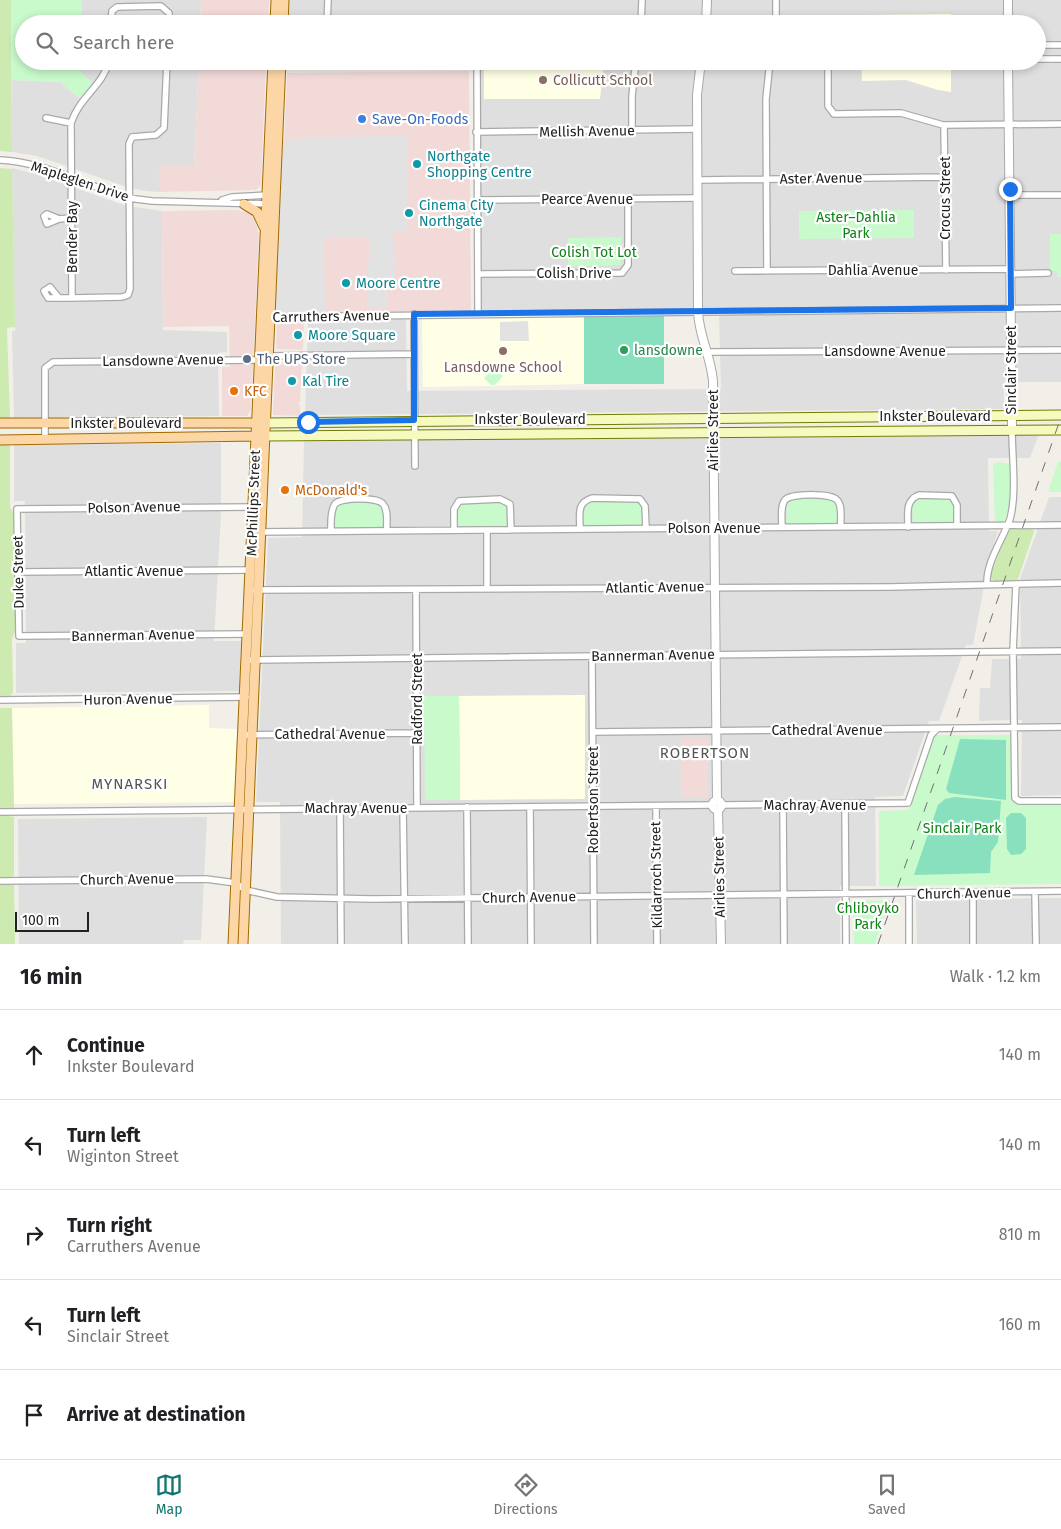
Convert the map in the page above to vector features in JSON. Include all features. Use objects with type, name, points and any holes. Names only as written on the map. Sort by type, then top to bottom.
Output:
[{"type":"main road","points":[[275,15],[276,0]]},
{"type":"main road","points":[[283,15],[284,0]]},
{"type":"main road","name":"McPhillips Street","points":[[234,944],[236,883],[254,735],[256,696],[257,660],[254,591],[250,570],[252,507],[270,356],[272,200],[277,70]]},
{"type":"main road","name":"McPhillips Street","points":[[261,423],[260,360],[266,232],[272,200]]},
{"type":"main road","points":[[244,204],[257,212],[266,232]]},
{"type":"main road","name":"Inkster Boulevard","points":[[0,424],[1061,415]]},
{"type":"main road","name":"Inkster Boulevard","points":[[0,440],[414,434],[1061,430]]},
{"type":"main road","name":"McPhillips Street","points":[[244,944],[243,698],[247,634],[262,532],[260,436]]},
{"type":"street","points":[[327,15],[328,0]]},
{"type":"street","points":[[641,15],[642,0]]},
{"type":"street","points":[[706,15],[707,0]]},
{"type":"street","points":[[776,0],[776,15]]},
{"type":"street","points":[[1008,0],[1008,15]]},
{"type":"street","points":[[111,15],[112,11],[117,7],[161,6],[169,15]]},
{"type":"street","points":[[1046,45],[1061,45]]},
{"type":"street","points":[[1046,59],[1061,59]]},
{"type":"street","points":[[46,118],[71,123],[77,107],[102,78],[105,70]]},
{"type":"street","points":[[59,298],[122,297],[128,295],[130,289],[128,144],[132,137],[156,135],[164,128],[167,70]]},
{"type":"street","points":[[476,70],[478,313]]},
{"type":"street","points":[[632,130],[632,96],[635,70]]},
{"type":"street","name":"Airlies Street","points":[[700,70],[697,95],[698,312],[712,375],[715,730],[720,944]]},
{"type":"street","points":[[767,271],[766,99],[769,70]]},
{"type":"street","points":[[828,70],[828,106],[834,114],[901,113],[944,126],[1061,124]]},
{"type":"street","name":"Sinclair Street","points":[[987,584],[987,578],[1009,520],[1012,502],[1008,70]]},
{"type":"street","name":"Bender Bay","points":[[71,123],[72,298]]},
{"type":"street","name":"Crocus Street","points":[[944,126],[946,270]]},
{"type":"street","name":"Mellish Avenue","points":[[476,132],[697,129]]},
{"type":"street","name":"Mapleglen Drive","points":[[0,160],[15,160],[71,177],[129,198],[152,201],[220,201],[244,204],[272,200]]},
{"type":"street","name":"Aster Avenue","points":[[697,180],[945,177]]},
{"type":"street","points":[[1010,195],[1061,195]]},
{"type":"street","name":"Mapleglen Drive","points":[[220,201],[232,196],[272,200]]},
{"type":"street","name":"Pearce Avenue","points":[[478,200],[697,198]]},
{"type":"street","name":"Colish Drive","points":[[478,274],[622,273],[628,265],[628,199]]},
{"type":"street","points":[[59,219],[71,218]]},
{"type":"street","name":"Dahlia Avenue","points":[[735,271],[946,270],[1048,273]]},
{"type":"street","name":"Carruthers Avenue","points":[[262,317],[478,313],[1061,308]]},
{"type":"street","points":[[414,314],[415,466]]},
{"type":"street","name":"Lansdowne Avenue","points":[[708,352],[1061,350]]},
{"type":"street","name":"Lansdowne Avenue","points":[[45,439],[45,368],[53,362],[260,360],[270,356],[414,354]]},
{"type":"street","points":[[908,527],[908,505],[914,497],[919,495],[952,496],[957,505],[957,526]]},
{"type":"street","points":[[782,527],[782,507],[787,498],[795,496],[829,496],[836,499],[840,504],[840,527]]},
{"type":"street","points":[[580,529],[580,507],[585,500],[592,498],[640,499],[645,506],[646,528]]},
{"type":"street","points":[[454,530],[454,509],[460,501],[500,499],[510,504],[511,530]]},
{"type":"street","points":[[331,531],[332,510],[338,502],[344,500],[375,500],[380,501],[385,506],[387,531]]},
{"type":"street","name":"Polson Avenue","points":[[17,509],[252,507]]},
{"type":"street","name":"Duke Street","points":[[17,509],[19,636]]},
{"type":"street","name":"Polson Avenue","points":[[252,532],[1061,525]]},
{"type":"street","points":[[487,530],[487,589]]},
{"type":"street","name":"Atlantic Avenue","points":[[18,572],[250,570]]},
{"type":"street","name":"Atlantic Avenue","points":[[254,591],[890,587],[1061,583]]},
{"type":"street","points":[[1016,584],[1013,651],[1015,797],[1020,802],[1061,801]]},
{"type":"street","name":"Radford Street","points":[[416,590],[417,808]]},
{"type":"street","name":"Bannerman Avenue","points":[[19,636],[247,634]]},
{"type":"street","name":"Bannerman Avenue","points":[[245,660],[1061,651]]},
{"type":"street","name":"Robertson Street","points":[[592,656],[594,944]]},
{"type":"street","name":"Huron Avenue","points":[[0,700],[243,698],[256,696]]},
{"type":"street","name":"Cathedral Avenue","points":[[593,732],[1061,727]]},
{"type":"street","name":"Machray Avenue","points":[[0,812],[908,803],[931,735],[937,729]]},
{"type":"street","name":"Cathedral Avenue","points":[[242,735],[417,734]]},
{"type":"street","points":[[783,804],[784,944]]},
{"type":"street","points":[[845,804],[846,944]]},
{"type":"street","name":"Kildarroch Street","points":[[656,806],[657,944]]},
{"type":"street","points":[[466,807],[468,944]]},
{"type":"street","points":[[530,807],[531,944]]},
{"type":"street","points":[[340,808],[341,944]]},
{"type":"street","points":[[403,808],[405,944]]},
{"type":"street","name":"Church Avenue","points":[[0,881],[206,878],[236,883],[245,890],[277,897],[341,898],[1061,891]]},
{"type":"street","points":[[1035,892],[1036,944]]},
{"type":"street","points":[[909,893],[909,944]]},
{"type":"street","points":[[973,893],[973,944]]},
{"type":"shaded area","points":[[82,0],[201,0],[200,15],[81,15]]},
{"type":"shaded area","points":[[201,0],[269,0],[268,15],[200,15]]},
{"type":"shaded area","points":[[288,0],[1061,0],[1061,382],[1004,382],[1004,409],[305,415],[308,319],[406,318],[407,391],[721,389],[719,313],[475,315],[474,70],[1046,70],[1046,15],[287,15]]},
{"type":"shaded area","points":[[951,14],[951,15],[861,15]]},
{"type":"shaded area","points":[[77,70],[199,70],[194,166],[160,166],[160,192],[147,191],[130,188],[37,156],[12,152],[12,80],[60,82],[82,100]]},
{"type":"shaded area","points":[[199,70],[266,70],[261,185],[256,190],[160,192],[159,166],[194,166]]},
{"type":"shaded area","name":"Collicutt School","points":[[484,70],[603,70],[600,99],[484,99]]},
{"type":"shaded area","points":[[861,70],[951,70],[951,92],[906,80],[862,81]]},
{"type":"shaded area","name":"Northgate Shopping Centre","points":[[469,71],[471,311],[277,313],[287,73]]},
{"type":"shaded area","points":[[407,135],[407,232],[394,232],[395,283],[388,283],[388,308],[367,308],[367,261],[370,261],[370,238],[326,238],[324,240],[325,311],[275,311],[282,139]]},
{"type":"shaded area","points":[[12,168],[32,173],[127,206],[162,211],[163,330],[227,332],[227,352],[218,353],[219,416],[14,418],[12,331],[15,331]]},
{"type":"shaded area","points":[[237,210],[250,213],[255,220],[259,235],[251,409],[247,416],[222,416],[222,367],[230,367],[229,326],[163,327],[162,211]]},
{"type":"shaded area","name":"Lansdowne School","points":[[584,316],[584,384],[423,387],[422,318]]},
{"type":"shaded area","points":[[277,318],[304,319],[303,350],[276,349]]},
{"type":"shaded area","points":[[528,321],[529,341],[500,341],[500,322]]},
{"type":"shaded area","points":[[275,363],[302,364],[300,401],[298,404],[300,404],[300,416],[273,415]]},
{"type":"shaded area","points":[[1038,436],[1030,458],[988,458],[989,531],[998,531],[983,577],[983,592],[973,645],[966,645],[939,721],[929,721],[903,796],[875,797],[876,886],[840,886],[840,944],[281,944],[280,802],[256,802],[268,538],[302,537],[304,439]]},
{"type":"shaded area","points":[[221,443],[221,514],[214,641],[241,641],[239,691],[16,693],[16,643],[26,643],[25,501],[14,501],[14,445]]},
{"type":"shaded area","points":[[1049,497],[1061,497],[1061,795],[1021,796],[1022,720],[979,721],[980,688],[990,688],[992,659],[1021,659],[1020,579]]},
{"type":"shaded area","points":[[585,695],[585,799],[460,800],[459,696]]},
{"type":"shaded area","points":[[209,705],[209,728],[237,729],[234,802],[14,804],[12,708]]},
{"type":"shaded area","points":[[681,738],[708,738],[708,798],[681,798]]},
{"type":"shaded area","points":[[207,817],[201,940],[184,940],[183,944],[19,944],[18,819]]},
{"type":"shaded area","points":[[1061,898],[1061,944],[917,944],[916,900]]},
{"type":"green space","points":[[0,0],[11,0],[12,152],[0,151]]},
{"type":"green space","points":[[11,0],[82,0],[81,15],[15,15],[15,70],[80,70],[95,86],[82,100],[60,82],[12,80]]},
{"type":"green space","points":[[0,168],[12,169],[15,327],[7,328],[10,418],[0,418]]},
{"type":"green space","name":"Aster–Dahlia Park","points":[[914,210],[914,238],[799,239],[799,211]]},
{"type":"green space","points":[[1050,234],[1061,234],[1061,277],[1057,277],[1057,272],[1050,270]]},
{"type":"green space","name":"Colish Tot Lot","points":[[621,237],[621,265],[568,266],[568,238]]},
{"type":"green space","name":"lansdowne","points":[[584,316],[664,316],[664,384],[584,384]]},
{"type":"green space","points":[[494,368],[503,376],[495,385],[491,385],[484,378]]},
{"type":"green space","points":[[0,445],[10,445],[10,507],[15,515],[16,628],[12,639],[13,692],[10,697],[0,697]]},
{"type":"green space","points":[[998,462],[1010,464],[1009,506],[1004,522],[995,523],[993,464]]},
{"type":"green space","points":[[1058,462],[1061,462],[1061,492],[1048,492]]},
{"type":"green space","points":[[827,498],[834,500],[838,506],[837,524],[790,525],[786,522],[787,505],[793,499]]},
{"type":"green space","points":[[920,498],[948,498],[955,507],[955,520],[952,523],[913,523],[912,505]]},
{"type":"green space","points":[[589,500],[639,501],[643,507],[644,523],[641,526],[584,525],[582,523],[582,509]]},
{"type":"green space","points":[[464,501],[498,501],[507,505],[509,524],[506,527],[459,526],[456,524],[456,510]]},
{"type":"green space","points":[[344,502],[376,502],[383,509],[384,525],[381,528],[336,528],[334,525],[337,506]]},
{"type":"green space","points":[[1032,528],[1034,532],[1018,579],[1015,582],[995,582],[990,577],[1006,532],[1009,529]]},
{"type":"green space","points":[[424,696],[459,696],[460,800],[425,800]]},
{"type":"green space","points":[[0,708],[12,708],[14,808],[0,808]]},
{"type":"green space","name":"Sinclair Park","points":[[934,735],[1011,735],[1012,799],[1014,803],[1061,805],[1061,884],[879,886],[879,811],[908,810]]},
{"type":"green space","points":[[960,739],[1006,740],[1006,800],[949,793],[946,789]]},
{"type":"green space","points":[[955,797],[1001,801],[998,842],[991,852],[990,873],[914,875],[938,805],[945,799]]},
{"type":"green space","points":[[1011,813],[1021,813],[1026,818],[1026,849],[1021,854],[1011,855],[1007,849],[1006,818]]},
{"type":"green space","points":[[0,814],[14,817],[14,875],[12,878],[0,878]]},
{"type":"green space","points":[[0,883],[14,885],[15,944],[0,944]]},
{"type":"green space","name":"Chliboyko Park","points":[[890,900],[875,944],[854,944],[852,901]]},
{"type":"railway","points":[[878,944],[1061,417]]},
{"type":"place","name":"Collicutt School","points":[[543,80]]},
{"type":"place","name":"Save-On-Foods","points":[[362,119]]},
{"type":"place","name":"Northgate Shopping Centre","points":[[417,164]]},
{"type":"place","name":"Cinema City Northgate","points":[[409,213]]},
{"type":"place","name":"Moore Centre","points":[[346,283]]},
{"type":"place","name":"Moore Square","points":[[298,335]]},
{"type":"place","name":"lansdowne","points":[[624,350]]},
{"type":"place","name":"Lansdowne School","points":[[503,351]]},
{"type":"place","name":"The UPS Store","points":[[247,359]]},
{"type":"place","name":"Kal Tire","points":[[292,381]]},
{"type":"place","name":"KFC","points":[[234,391]]},
{"type":"place","name":"McDonald's","points":[[285,490]]},
{"type":"district","name":"ROBERTSON","points":[[705,753]]},
{"type":"district","name":"MYNARSKI","points":[[130,784]]},
{"type":"route","points":[[308,422],[414,420],[414,314],[1011,308],[1010,189]]}]
